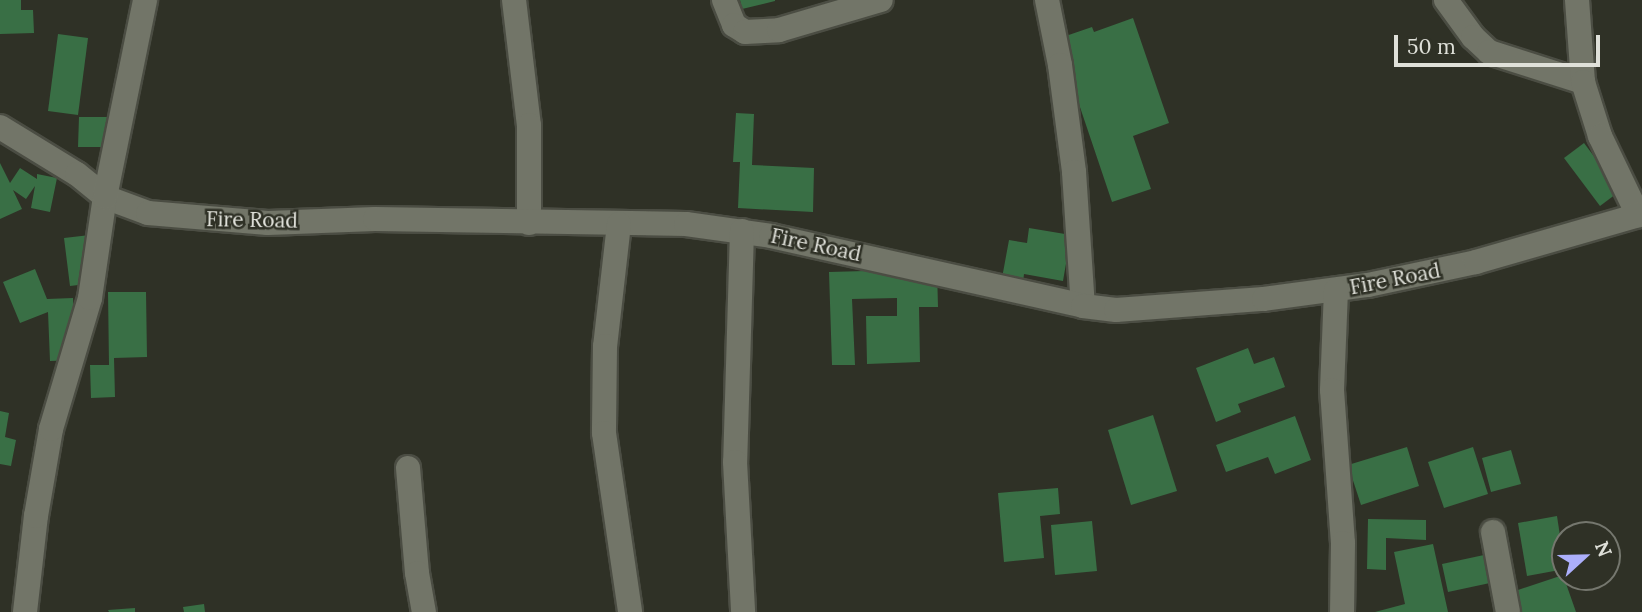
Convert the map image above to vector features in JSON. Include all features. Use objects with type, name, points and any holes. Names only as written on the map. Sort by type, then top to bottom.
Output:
[{"type":"street","points":[[24,612],[36,516],[51,429],[90,299],[105,197],[145,0]]},
{"type":"street","points":[[514,0],[529,125],[529,223]]},
{"type":"street","points":[[724,0],[734,25],[745,32],[779,30],[881,0]]},
{"type":"street","points":[[1047,0],[1060,65],[1074,173],[1083,306]]},
{"type":"street","points":[[1446,0],[1473,37],[1489,52],[1583,82]]},
{"type":"street","points":[[1577,0],[1583,82],[1600,136],[1640,214]]},
{"type":"street","name":"Fire Road","points":[[0,127],[77,174],[105,197],[148,213],[226,222],[375,219],[686,224],[742,231],[872,257],[1083,306],[1116,310],[1336,290],[1476,262],[1640,214]]},
{"type":"street","points":[[619,224],[605,346],[604,422],[630,612]]},
{"type":"street","points":[[742,231],[734,462],[743,612]]},
{"type":"street","points":[[1336,290],[1332,390],[1343,543],[1342,612]]},
{"type":"street","points":[[408,468],[417,573],[425,612]]},
{"type":"street","points":[[1493,532],[1508,612]]},
{"type":"building","points":[[0,0],[21,0],[21,10],[33,10],[34,33],[0,34]]},
{"type":"building","points":[[740,0],[775,0],[775,1],[742,9]]},
{"type":"building","points":[[1133,18],[1169,123],[1133,136],[1151,189],[1112,202],[1057,39],[1092,27],[1094,32]]},
{"type":"building","points":[[58,34],[88,38],[78,115],[48,111]]},
{"type":"building","points":[[736,113],[754,114],[752,165],[814,168],[813,212],[738,208],[740,162],[733,162]]},
{"type":"building","points":[[79,117],[113,117],[112,147],[78,147]]},
{"type":"building","points":[[1584,143],[1620,191],[1600,206],[1564,158]]},
{"type":"building","points":[[0,163],[10,183],[20,168],[37,179],[37,174],[57,178],[50,212],[31,208],[35,186],[26,199],[13,190],[22,209],[0,219]]},
{"type":"building","points":[[1029,228],[1071,235],[1063,281],[1024,274],[1023,282],[1002,278],[1009,240],[1027,243]]},
{"type":"building","points":[[90,235],[95,283],[70,286],[64,238]]},
{"type":"building","points":[[35,269],[47,299],[73,298],[76,360],[50,361],[48,312],[20,323],[3,282]]},
{"type":"building","points":[[937,269],[938,307],[919,307],[920,362],[867,364],[866,316],[897,316],[897,298],[852,299],[855,365],[832,365],[829,272]]},
{"type":"building","points":[[108,292],[146,292],[147,357],[114,358],[115,397],[91,398],[90,365],[109,365]]},
{"type":"building","points":[[1248,348],[1254,364],[1274,357],[1285,387],[1238,404],[1241,412],[1216,422],[1196,368]]},
{"type":"building","points":[[0,411],[9,413],[5,437],[16,440],[11,466],[0,464]]},
{"type":"building","points":[[1153,415],[1177,491],[1131,505],[1108,430]]},
{"type":"building","points":[[1295,416],[1311,460],[1275,474],[1268,457],[1226,472],[1216,445]]},
{"type":"building","points":[[1407,447],[1419,486],[1361,505],[1348,465]]},
{"type":"building","points":[[1473,447],[1488,494],[1444,508],[1428,462]]},
{"type":"building","points":[[1511,450],[1521,484],[1491,492],[1482,458]]},
{"type":"building","points":[[1058,488],[1060,514],[1040,516],[1044,558],[1004,562],[998,493]]},
{"type":"building","points":[[1557,516],[1558,521],[1551,521],[1551,572],[1527,576],[1518,523]]},
{"type":"building","points":[[1368,519],[1426,520],[1426,540],[1386,538],[1386,570],[1367,569]]},
{"type":"building","points":[[1092,521],[1097,571],[1055,575],[1051,525]]},
{"type":"building","points":[[1433,544],[1448,612],[1375,612],[1405,604],[1394,552]]},
{"type":"building","points":[[1484,555],[1490,583],[1448,592],[1442,564]]},
{"type":"building","points":[[1551,579],[1551,591],[1569,591],[1576,612],[1522,612],[1515,591]]},
{"type":"building","points":[[204,604],[205,612],[184,612],[183,607]]},
{"type":"building","points":[[135,608],[135,612],[108,610]]}]
